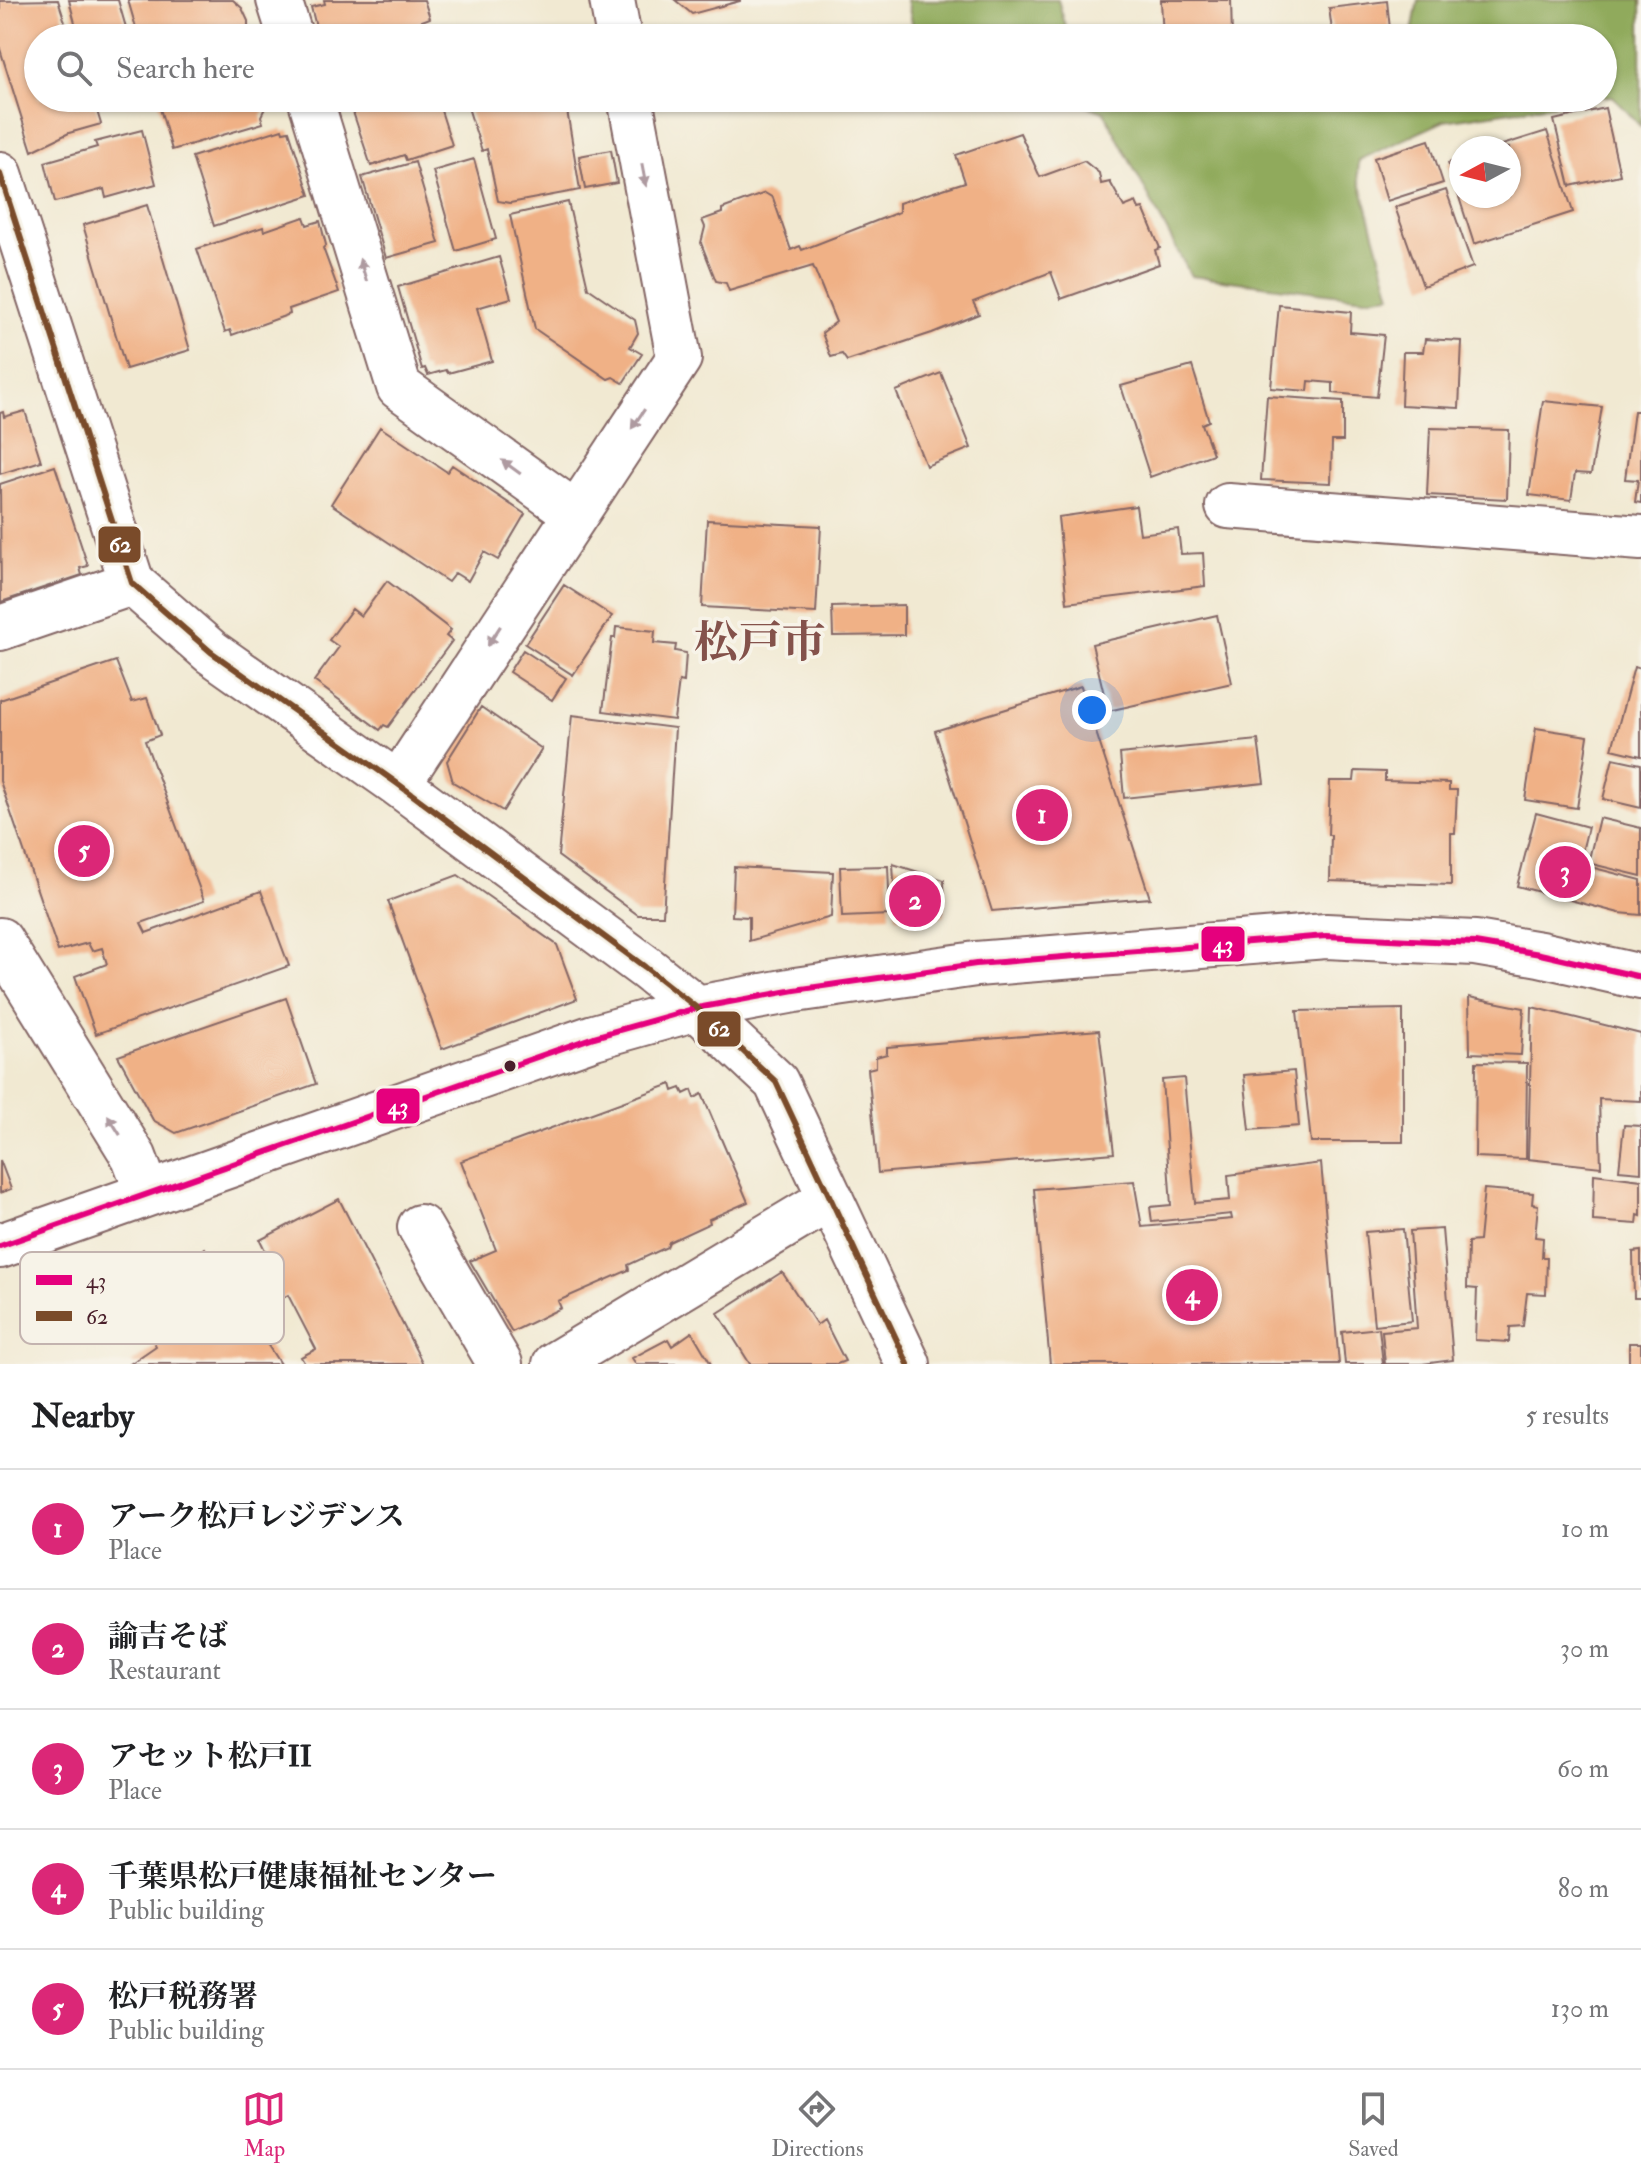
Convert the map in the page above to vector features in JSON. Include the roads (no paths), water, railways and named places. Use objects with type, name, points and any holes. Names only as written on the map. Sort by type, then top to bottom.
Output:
[{"type":"street","points":[[279,0],[287,24]]},
{"type":"street","points":[[612,0],[616,24]]},
{"type":"street","points":[[314,112],[399,387],[575,513]]},
{"type":"street","points":[[398,784],[679,358],[633,112]]},
{"type":"street","points":[[0,174],[132,583],[211,652],[398,784],[697,1008],[776,1082],[908,1364]]},
{"type":"street","points":[[1228,506],[1641,538]]},
{"type":"street","points":[[0,628],[132,583]]},
{"type":"street","points":[[0,1246],[594,1037],[697,1008],[795,990],[976,964],[1326,936],[1475,943],[1641,977]]},
{"type":"street","points":[[0,940],[134,1157],[148,1194]]},
{"type":"street","points":[[555,1364],[831,1198]]},
{"type":"street","points":[[420,1227],[500,1364]]},
{"type":"place","name":"アーク松戸レジデンス","points":[[1042,815]]},
{"type":"place","name":"松戸税務署","points":[[84,851]]},
{"type":"place","name":"アセット松戸II","points":[[1565,872]]},
{"type":"place","name":"諭吉そば","points":[[915,901]]},
{"type":"place","name":"千葉県松戸健康福祉センター","points":[[1192,1295]]},
{"type":"district","name":"松戸市","points":[[760,642]]}]
